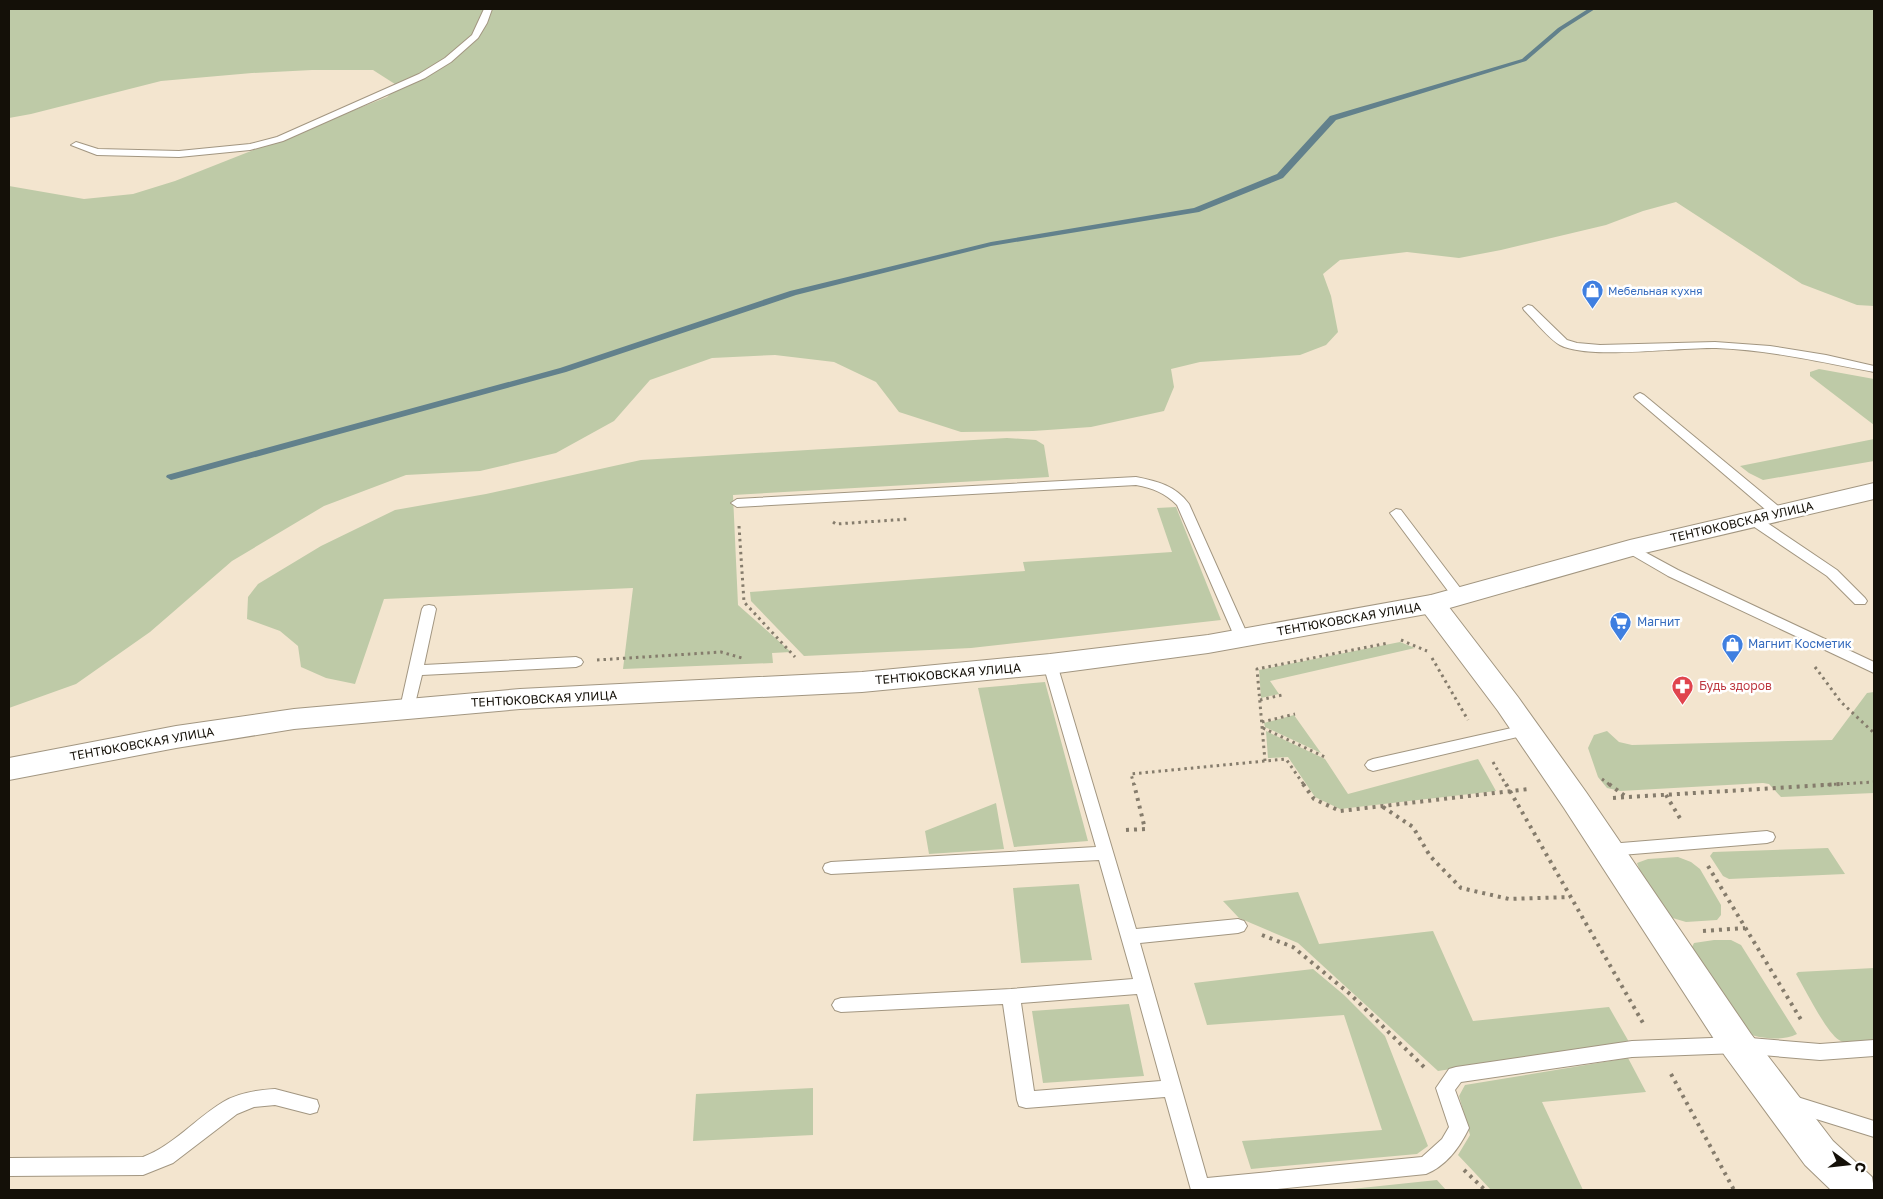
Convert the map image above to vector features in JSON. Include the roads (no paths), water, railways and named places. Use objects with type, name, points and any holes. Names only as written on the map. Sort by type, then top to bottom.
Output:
[{"type":"street","name":"ТЕНТЮКОВСКАЯ УЛИЦА","points":[[9,769],[176,737],[294,719],[520,698],[862,682],[1128,656],[1242,638],[1446,600],[1630,548],[1874,491]]},
{"type":"street","points":[[1446,600],[1525,730],[1609,850],[1738,1045],[1819,1153],[1858,1190]]},
{"type":"lane","points":[[76,145],[97,152],[179,154],[250,147],[280,139],[422,76],[448,60],[475,36],[483,23],[488,9]]},
{"type":"lane","points":[[1528,308],[1563,342],[1576,346],[1600,348],[1715,345],[1770,349],[1826,358],[1874,369]]},
{"type":"lane","points":[[1640,397],[1778,513]]},
{"type":"lane","points":[[738,503],[1136,481],[1154,484],[1172,492],[1183,504],[1242,638]]},
{"type":"lane","points":[[1396,513],[1446,600]]},
{"type":"lane","points":[[1752,520],[1832,573],[1860,601]]},
{"type":"lane","points":[[1630,548],[1673,573],[1874,668]]},
{"type":"lane","points":[[407,708],[429,609]]},
{"type":"lane","points":[[416,670],[576,662]]},
{"type":"lane","points":[[1050,664],[1100,832],[1201,1189],[1426,1165],[1450,1145],[1458,1128],[1445,1088],[1456,1075],[1632,1049],[1738,1045],[1820,1052],[1874,1048]]},
{"type":"lane","points":[[1373,766],[1525,730]]},
{"type":"lane","points":[[1609,850],[1767,837]]},
{"type":"lane","points":[[831,868],[1105,853]]},
{"type":"lane","points":[[1129,937],[1238,926]]},
{"type":"lane","points":[[841,1006],[1143,986]]},
{"type":"lane","points":[[1012,996],[1026,1100],[1172,1088]]},
{"type":"lane","points":[[9,1167],[143,1166],[166,1157],[230,1108],[254,1098],[275,1096],[310,1106]]},
{"type":"lane","points":[[1779,1099],[1874,1129]]},
{"type":"waterway","points":[[171,477],[563,370],[793,293],[991,244],[1196,210],[1280,176],[1333,118],[1524,60],[1560,29],[1592,9]]},
{"type":"place","name":"Мебельная кухня","points":[[1592,310]]},
{"type":"place","name":"Магнит","points":[[1621,641]]},
{"type":"place","name":"Магнит Косметик","points":[[1732,663]]},
{"type":"place","name":"Будь здоров","points":[[1683,705]]}]
